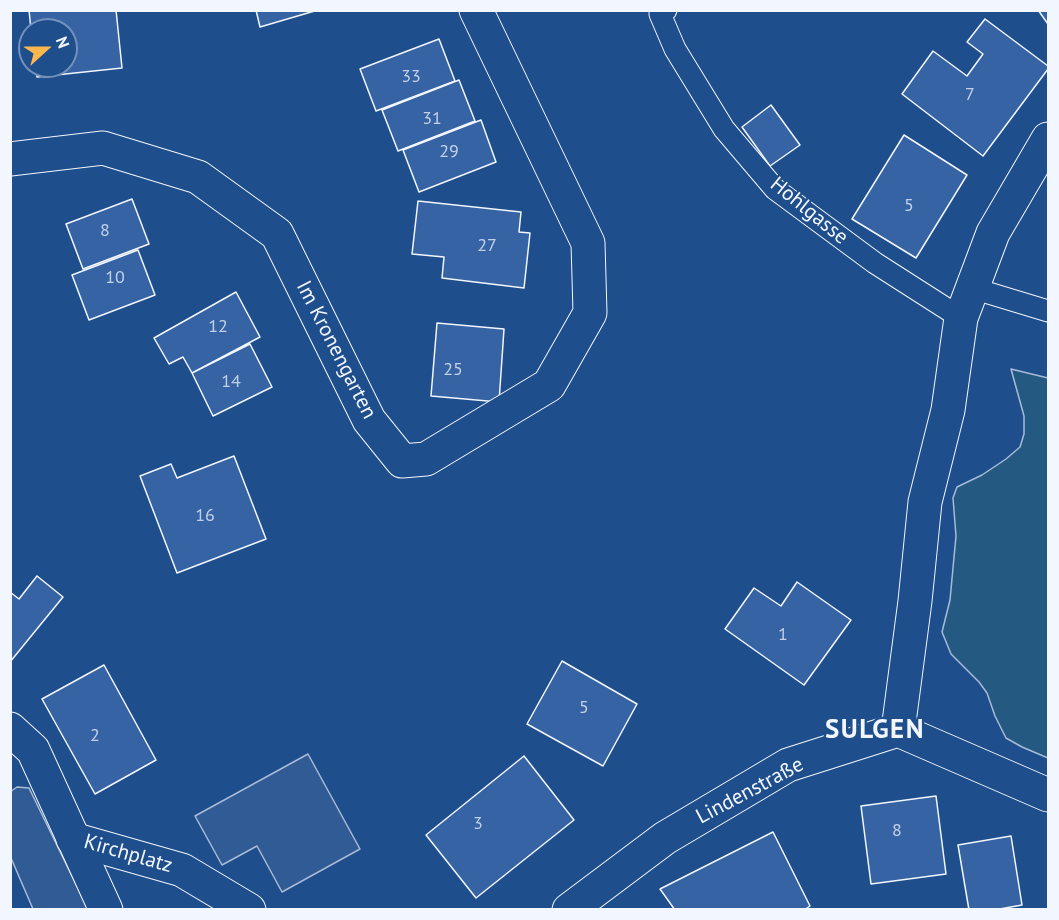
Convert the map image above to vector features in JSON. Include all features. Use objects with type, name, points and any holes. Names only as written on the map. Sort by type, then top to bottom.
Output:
[{"type":"street","name":"Im Kronengarten","points":[[10,159],[103,148],[198,177],[277,234],[369,420],[402,461],[426,459],[549,385],[590,313],[588,243],[476,10]]},
{"type":"street","points":[[1048,140],[993,233],[966,303],[948,410],[925,502],[898,730],[1048,795]]},
{"type":"street","points":[[10,729],[33,750],[74,839]]},
{"type":"street","name":"Lindenstraße","points":[[569,909],[665,838],[788,765],[898,730]]},
{"type":"street","name":"Kirchplatz","points":[[74,839],[106,909]]},
{"type":"street","name":"Kirchplatz","points":[[74,839],[182,870],[249,909]]},
{"type":"lane","name":"Hohlgasse","points":[[666,10],[660,14],[675,49],[724,129],[775,189],[875,263],[966,303]]},
{"type":"lane","points":[[966,303],[1048,311]]},
{"type":"shaded area","points":[[1011,369],[1048,378],[1048,758],[1006,738],[987,693],[951,654],[942,632],[950,600],[956,536],[953,498],[957,487],[982,475],[1006,459],[1020,447],[1024,434],[1024,416]]},
{"type":"shaded area","points":[[308,754],[360,849],[282,892],[257,846],[222,865],[195,816]]},
{"type":"shaded area","points":[[17,787],[29,788],[88,909],[33,909],[11,858],[10,792]]},
{"type":"building","points":[[29,10],[116,10],[122,68],[78,73],[78,18],[30,18]]},
{"type":"building","points":[[256,10],[318,10],[260,27]]},
{"type":"building","points":[[1038,10],[1048,10],[1048,24]]},
{"type":"building","points":[[985,19],[1048,66],[1048,69],[983,156],[902,94],[933,51],[967,76],[983,54],[967,42]]},
{"type":"building","points":[[439,39],[455,81],[376,111],[360,69]]},
{"type":"building","points":[[459,80],[475,121],[398,151],[382,110]]},
{"type":"building","points":[[771,105],[800,145],[770,166],[742,127]]},
{"type":"building","points":[[481,120],[496,162],[419,192],[403,150]]},
{"type":"building","points":[[904,135],[967,175],[916,258],[852,219]]},
{"type":"building","points":[[132,199],[149,244],[83,269],[66,224]]},
{"type":"building","points":[[418,201],[521,212],[519,232],[530,233],[524,288],[442,278],[444,257],[412,254]]},
{"type":"building","points":[[138,250],[155,295],[89,320],[72,275]]},
{"type":"building","points":[[236,292],[260,337],[192,373],[183,357],[169,364],[154,338]]},
{"type":"building","points":[[437,323],[504,329],[499,402],[431,396]]},
{"type":"building","points":[[250,344],[272,387],[213,416],[192,373]]},
{"type":"building","points":[[234,456],[266,539],[177,573],[140,476],[171,464],[177,478]]},
{"type":"building","points":[[37,576],[63,597],[10,662],[10,592],[19,599]]},
{"type":"building","points":[[797,582],[851,620],[804,685],[725,629],[754,588],[781,606]]},
{"type":"building","points":[[562,661],[637,704],[603,766],[527,724]]},
{"type":"building","points":[[104,665],[156,760],[95,794],[42,699]]},
{"type":"building","points":[[524,756],[574,820],[476,898],[426,835]]},
{"type":"building","points":[[936,796],[946,874],[871,884],[861,806]]},
{"type":"building","points":[[773,832],[810,906],[804,910],[675,910],[660,889]]},
{"type":"building","points":[[1011,836],[1022,905],[994,910],[969,910],[958,845]]},
{"type":"district","name":"SULGEN","points":[[875,730]]}]
